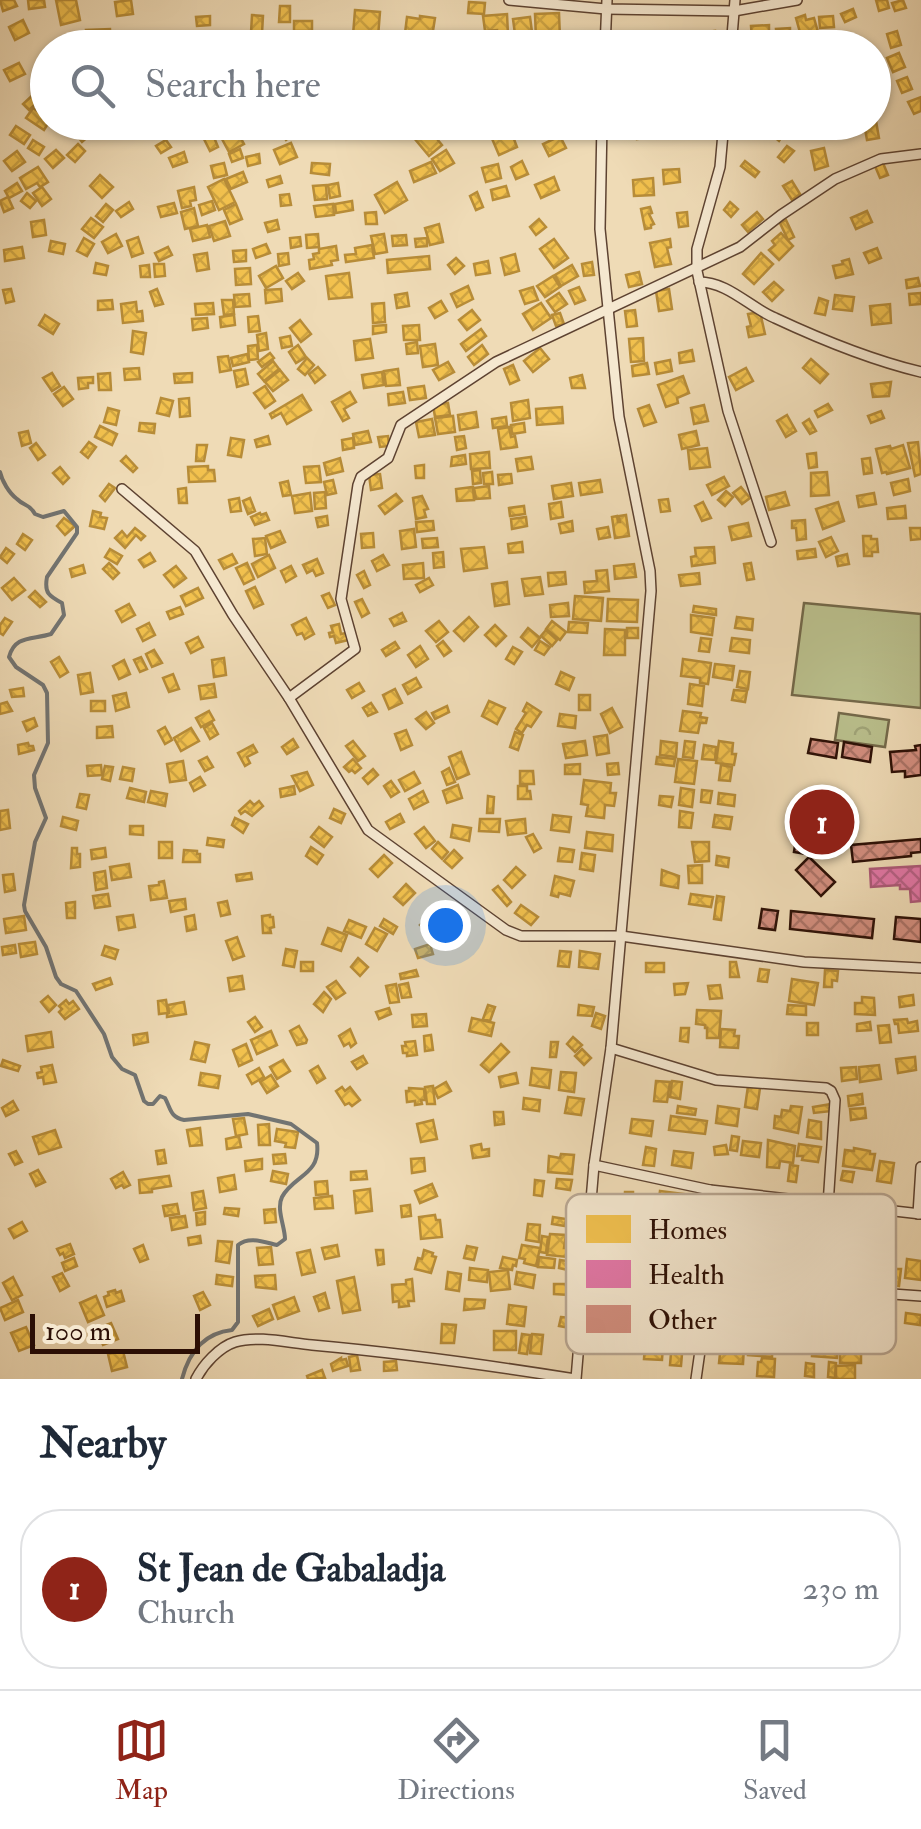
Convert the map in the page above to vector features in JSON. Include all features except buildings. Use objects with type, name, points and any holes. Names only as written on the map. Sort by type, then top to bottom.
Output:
[{"type":"street","points":[[509,0],[734,6],[798,0]]},
{"type":"street","points":[[606,30],[607,4]]},
{"type":"street","points":[[592,1194],[611,1048],[651,582],[620,426],[600,229],[602,140]]},
{"type":"street","points":[[722,140],[720,167],[697,249],[696,268],[728,412],[771,542]]},
{"type":"street","points":[[288,698],[355,649],[342,599],[358,485],[361,477],[388,458],[398,429],[496,362],[740,246],[835,179],[881,159],[921,154]]},
{"type":"street","points":[[699,282],[721,286],[768,315],[822,339],[921,372]]},
{"type":"street","points":[[122,489],[192,547],[368,830],[506,930],[521,936],[621,936],[796,961],[921,968]]},
{"type":"street","points":[[611,1048],[716,1080],[826,1088],[835,1100],[829,1194]]},
{"type":"street","points":[[594,1165],[741,1194]]},
{"type":"street","points":[[920,1214],[921,1167]]},
{"type":"street","points":[[896,1294],[921,1296]]},
{"type":"street","points":[[196,1379],[206,1363],[238,1341],[397,1353],[532,1376],[576,1379],[578,1354]]},
{"type":"street","points":[[696,1379],[700,1354]]},
{"type":"green space","points":[[804,603],[921,614],[921,708],[792,695]]},
{"type":"green space","points":[[839,713],[889,720],[885,747],[835,740]]},
{"type":"waterway","points":[[0,472],[11,494],[35,514],[43,517],[64,511],[77,527],[46,582],[51,596],[62,603],[64,615],[51,634],[20,642],[9,657],[16,667],[43,685],[47,693],[48,743],[34,775],[46,818],[35,842],[24,905],[46,947],[56,977],[76,991],[104,1034],[112,1057],[122,1069],[135,1075],[148,1104],[160,1096],[165,1098],[173,1115],[184,1120],[248,1114],[291,1124],[317,1143],[315,1162],[280,1202],[285,1239],[277,1245],[252,1240],[238,1245],[238,1322],[232,1330],[213,1335],[199,1346],[182,1379]]},
{"type":"place","name":"St Jean de Gabaladja","points":[[822,822]]}]
